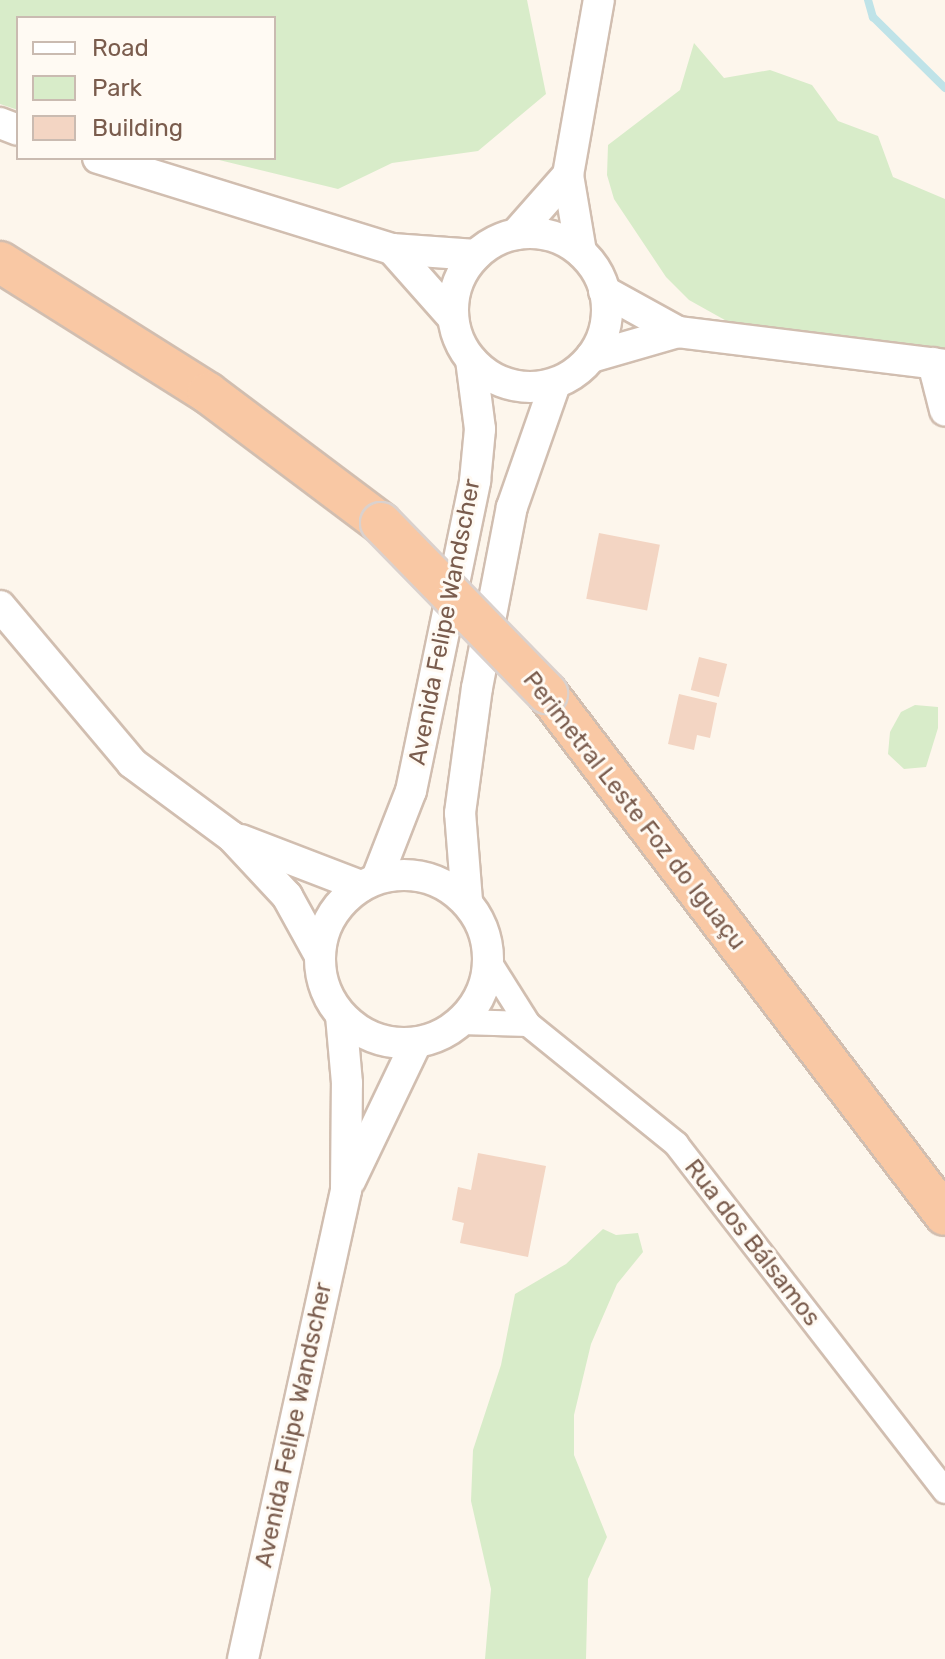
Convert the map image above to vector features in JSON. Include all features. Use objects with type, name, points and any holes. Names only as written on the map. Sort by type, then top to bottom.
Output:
[{"type":"highway","name":"Perimetral Leste Foz do Iguaçu","points":[[0,262],[208,393],[381,523],[547,693],[945,1215]]},
{"type":"street","points":[[599,0],[568,175],[581,252],[604,291],[678,332],[939,364],[945,410]]},
{"type":"street","points":[[104,160],[392,249],[476,255]]},
{"type":"street","points":[[453,318],[462,273],[476,255],[516,234],[568,175]]},
{"type":"street","points":[[516,234],[551,236],[581,252]]},
{"type":"street","points":[[392,249],[453,318],[471,360],[509,385],[555,384],[591,357],[678,332]]},
{"type":"street","points":[[591,357],[602,336],[604,291]]},
{"type":"street","name":"Avenida Felipe Wandscher","points":[[369,882],[411,791],[475,481],[480,429],[471,360]]},
{"type":"street","name":"Avenida Felipe Wandscher","points":[[467,901],[460,813],[477,688],[512,507],[555,384]]},
{"type":"street","points":[[0,606],[132,763],[232,837],[287,896],[319,954],[324,987],[341,1016],[362,1033],[388,1043],[416,1043],[461,1022],[528,1024]]},
{"type":"street","points":[[232,837],[369,882],[420,876],[441,882],[467,901],[484,930],[489,962],[481,995],[461,1022]]},
{"type":"street","points":[[319,954],[339,903],[369,882]]},
{"type":"street","name":"Rua dos Bálsamos","points":[[489,962],[528,1024],[676,1144],[945,1491]]},
{"type":"street","name":"Avenida Felipe Wandscher","points":[[243,1659],[346,1190],[347,1083],[341,1016]]},
{"type":"street","name":"Avenida Felipe Wandscher","points":[[346,1190],[416,1043]]},
{"type":"green space","points":[[0,0],[527,0],[546,94],[478,151],[392,163],[338,189],[219,160],[276,160],[276,16],[16,16],[16,109],[0,104]]},
{"type":"green space","points":[[694,43],[724,78],[770,70],[812,85],[838,121],[878,136],[893,177],[945,199],[945,357],[732,324],[689,300],[666,277],[614,199],[607,175],[608,145],[680,90]]},
{"type":"green space","points":[[915,705],[938,707],[938,728],[926,767],[904,769],[888,754],[890,732],[901,712]]},
{"type":"green space","points":[[603,1229],[616,1235],[638,1233],[643,1252],[617,1284],[591,1344],[574,1415],[574,1455],[607,1537],[588,1579],[586,1659],[485,1659],[491,1589],[471,1501],[473,1450],[501,1365],[515,1294],[566,1264]]},
{"type":"building","points":[[599,533],[660,545],[647,611],[586,599]]},
{"type":"building","points":[[699,657],[727,664],[719,697],[691,690]]},
{"type":"building","points":[[679,694],[717,703],[710,738],[697,735],[694,750],[668,744]]},
{"type":"building","points":[[478,1153],[546,1166],[528,1257],[460,1243],[464,1223],[452,1220],[458,1187],[471,1190]]},
{"type":"waterway","points":[[868,0],[873,17],[945,88]]}]
